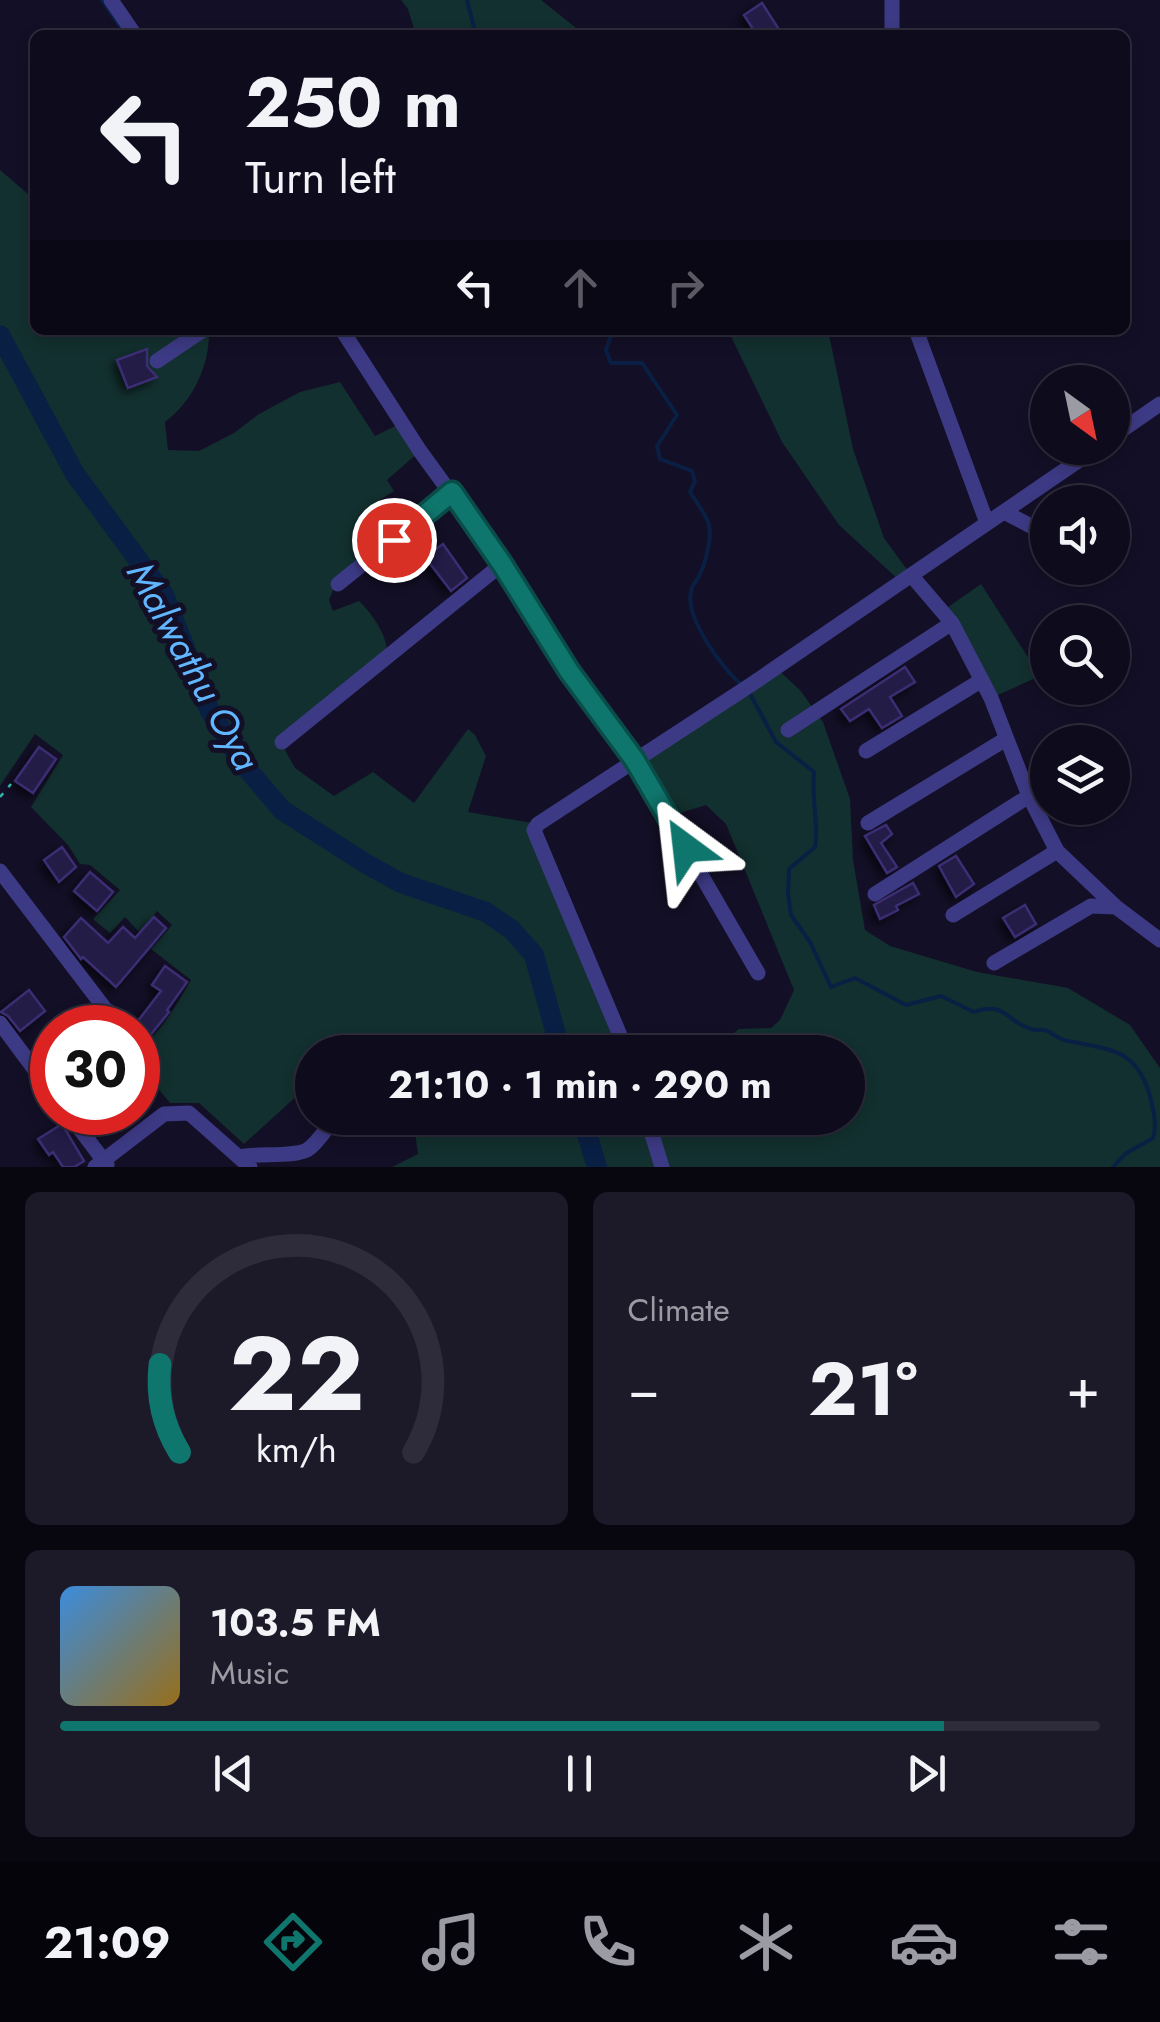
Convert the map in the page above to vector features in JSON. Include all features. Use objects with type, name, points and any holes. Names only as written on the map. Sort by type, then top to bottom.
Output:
[{"type":"street","points":[[111,0],[132,30]]},
{"type":"street","points":[[892,0],[892,30]]},
{"type":"street","points":[[157,361],[193,335]]},
{"type":"street","points":[[345,335],[420,451],[502,564],[569,671],[634,759],[758,973]]},
{"type":"street","points":[[918,335],[987,524]]},
{"type":"street","points":[[1130,425],[1160,404]]},
{"type":"street","points":[[620,1035],[534,830],[538,824],[1073,465]]},
{"type":"street","points":[[338,584],[452,492]]},
{"type":"street","points":[[1004,512],[1030,526]]},
{"type":"street","points":[[282,742],[502,564]]},
{"type":"street","points":[[912,575],[952,623],[982,680],[1029,796],[1057,851],[1116,907],[1160,940]]},
{"type":"street","points":[[788,730],[952,623]]},
{"type":"street","points":[[866,751],[982,680]]},
{"type":"street","points":[[868,823],[1006,739]]},
{"type":"street","points":[[875,894],[1029,796]]},
{"type":"street","points":[[953,916],[1057,851]]},
{"type":"street","points":[[0,870],[102,1005]]},
{"type":"street","points":[[994,963],[1091,906],[1116,907]]},
{"type":"street","points":[[0,1023],[30,1063]]},
{"type":"street","points":[[0,1052],[14,1042]]},
{"type":"street","points":[[82,1135],[102,1165],[164,1114],[189,1113],[245,1162],[258,1153],[310,1149],[322,1135]]},
{"type":"street","points":[[652,1135],[662,1167]]},
{"type":"path","points":[[0,797],[11,784]]},
{"type":"green space","points":[[401,0],[541,0],[579,30],[412,30],[408,9]]},
{"type":"green space","points":[[0,170],[30,196],[30,335],[209,335],[198,381],[184,404],[165,422],[168,450],[199,451],[300,392],[340,382],[375,436],[401,423],[420,451],[387,480],[394,491],[377,502],[399,533],[336,583],[329,600],[333,611],[359,601],[378,625],[387,653],[300,731],[285,750],[295,768],[334,796],[373,772],[414,803],[468,729],[486,756],[468,812],[538,824],[619,1035],[295,1035],[295,1098],[244,1144],[199,1103],[170,1103],[160,1091],[160,1027],[191,980],[151,949],[172,925],[157,911],[140,933],[125,917],[110,933],[93,919],[120,890],[90,865],[80,864],[68,845],[31,807],[63,755],[35,734],[0,786]]},
{"type":"green space","points":[[730,335],[829,335],[853,449],[884,538],[911,575],[901,582],[839,525],[782,442]]},
{"type":"green space","points":[[981,584],[1030,660],[1030,680],[991,698],[944,610]]},
{"type":"green space","points":[[775,667],[800,690],[823,722],[850,799],[853,860],[865,930],[890,946],[977,972],[1068,988],[1130,1025],[1160,1068],[1160,1167],[392,1167],[418,1154],[415,1135],[865,1135],[865,1035],[731,1035],[739,1029],[771,1028],[780,1020],[794,990],[726,824],[706,805],[667,817],[634,759]]},
{"type":"building","points":[[762,3],[779,30],[754,30],[744,15]]},
{"type":"building","points":[[147,349],[147,366],[157,377],[128,388],[117,360]]},
{"type":"building","points":[[443,544],[467,578],[451,591],[425,557]]},
{"type":"building","points":[[905,667],[915,682],[890,697],[902,716],[882,728],[869,709],[850,721],[841,709]]},
{"type":"building","points":[[39,747],[56,759],[33,793],[15,781]]},
{"type":"building","points":[[886,825],[892,834],[881,843],[897,867],[887,873],[865,836]]},
{"type":"building","points":[[62,847],[76,867],[59,882],[44,860]]},
{"type":"building","points":[[956,856],[974,884],[956,897],[939,866]]},
{"type":"building","points":[[90,872],[113,892],[97,911],[74,891]]},
{"type":"building","points":[[913,883],[919,894],[880,919],[874,905]]},
{"type":"building","points":[[1025,905],[1036,924],[1015,937],[1003,918]]},
{"type":"building","points":[[154,917],[166,928],[116,987],[81,959],[64,937],[81,918],[108,943],[123,927],[135,938]]},
{"type":"building","points":[[165,966],[187,982],[160,1023],[160,1005],[150,1005],[161,991],[152,985]]},
{"type":"building","points":[[29,990],[40,1005],[30,1005],[30,1023],[20,1031],[1,1012]]},
{"type":"building","points":[[44,1135],[69,1135],[84,1161],[74,1167],[63,1167],[38,1139]]},
{"type":"waterway","points":[[102,0],[123,30]]},
{"type":"waterway","points":[[467,0],[475,30]]},
{"type":"waterway","name":"Malwathu Oya","points":[[0,335],[75,474],[164,595],[210,711],[243,764],[282,810],[365,863],[401,883],[486,912],[512,930],[534,955],[556,1035]]},
{"type":"waterway","points":[[611,335],[606,350],[611,363],[642,363],[677,415],[657,446],[660,459],[692,471],[695,481],[690,492],[710,531],[705,559],[692,587],[691,603],[707,643],[742,685]]},
{"type":"waterway","points":[[749,692],[776,742],[814,772],[815,847],[789,869],[788,894],[791,915],[810,942],[831,987],[855,978],[906,1005],[941,996],[974,1012],[999,1010],[1022,1026],[1121,1054],[1139,1070],[1145,1083],[1155,1128],[1153,1138],[1125,1154],[1113,1167]]},
{"type":"waterway","name":"Malwathu Oya","points":[[587,1135],[597,1167]]},
{"type":"route","points":[[394,540],[452,492],[569,671],[634,759],[686,848]]}]
